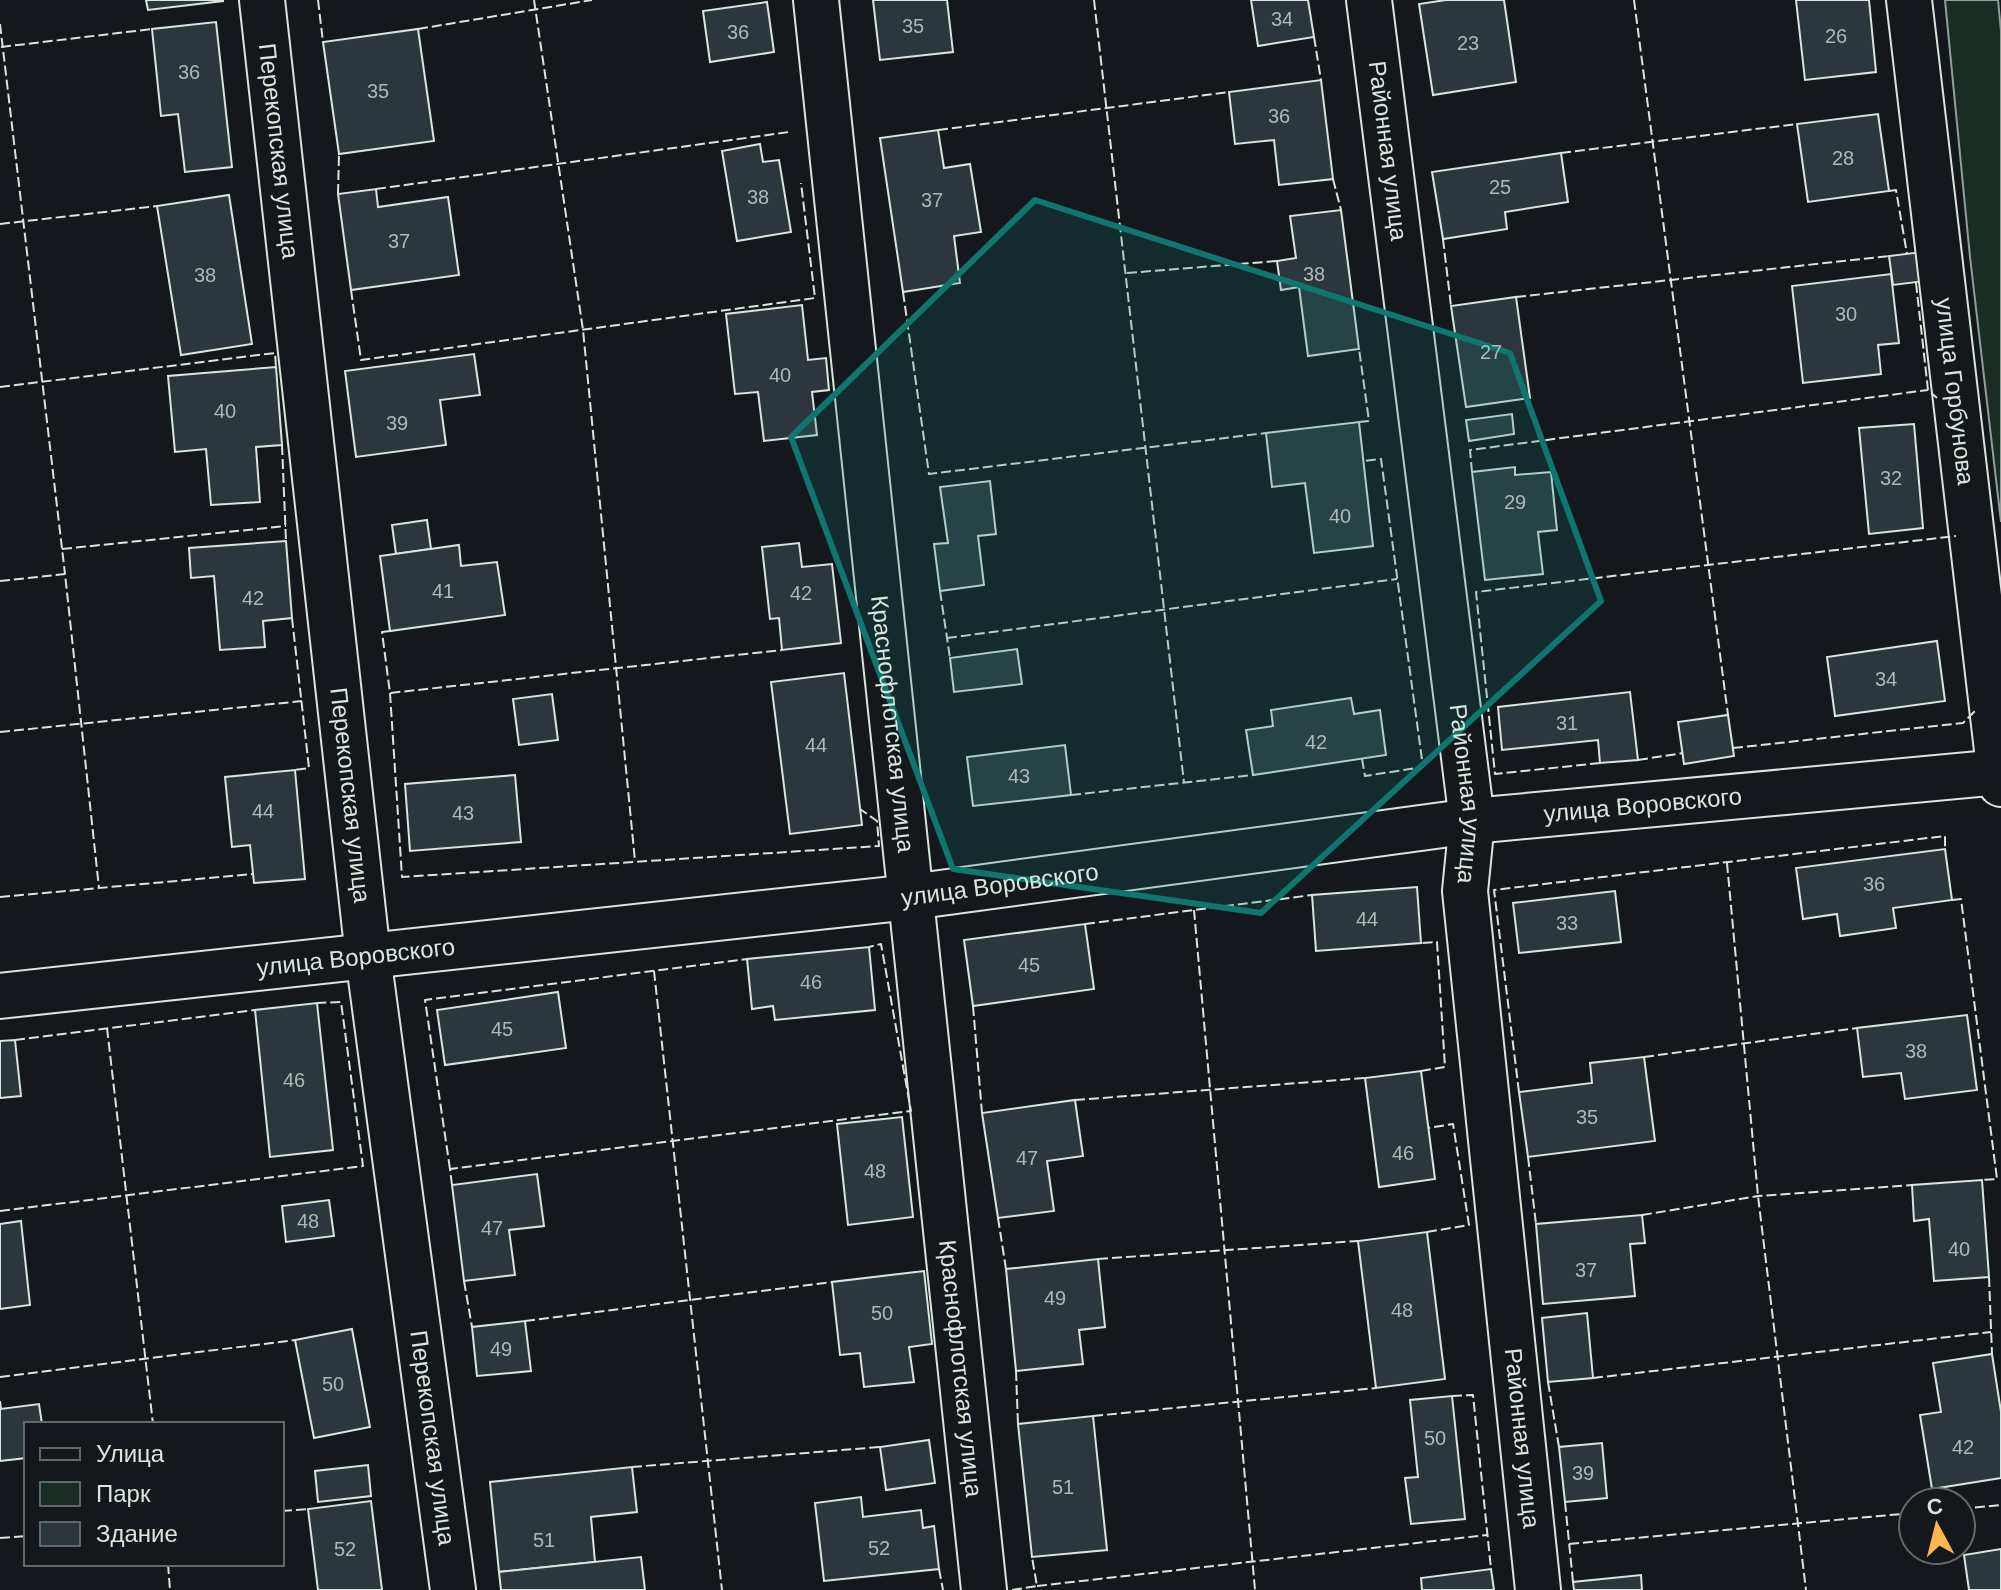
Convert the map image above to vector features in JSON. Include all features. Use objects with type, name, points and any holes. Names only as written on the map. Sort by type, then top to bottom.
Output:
[{"type":"street","name":"Перекопская улица","points":[[262,0],[368,956],[453,1590]]},
{"type":"street","name":"Краснофлотская улица","points":[[816,0],[984,1590]]},
{"type":"street","name":"Районная улица","points":[[1369,0],[1472,821],[1465,891],[1538,1590]]},
{"type":"street","name":"улица Горбунова","points":[[1909,0],[2001,784]]},
{"type":"street","name":"улица Воровского","points":[[0,996],[911,897],[1472,821],[2000,772]]},
{"type":"highlighted area","points":[[1035,200],[1510,353],[1601,601],[1261,913],[953,869],[791,437]]},
{"type":"green space","points":[[1945,0],[1998,0],[2001,31],[2001,522],[1970,257]]},
{"type":"building","points":[[146,0],[223,0],[223,1],[148,10]]},
{"type":"building","points":[[873,0],[947,0],[953,52],[880,60]]},
{"type":"building","points":[[1251,0],[1308,0],[1314,37],[1258,46]]},
{"type":"building","points":[[1446,0],[1504,0],[1516,82],[1433,95],[1419,4]]},
{"type":"building","points":[[1796,0],[1869,0],[1876,72],[1805,80]]},
{"type":"building","points":[[767,2],[774,52],[710,62],[703,11]]},
{"type":"building","points":[[216,22],[232,167],[185,172],[178,114],[161,116],[152,29]]},
{"type":"building","points":[[418,29],[434,141],[339,154],[323,42]]},
{"type":"building","points":[[1321,80],[1333,179],[1279,185],[1274,140],[1235,144],[1229,92]]},
{"type":"building","points":[[1878,114],[1889,191],[1808,202],[1797,124]]},
{"type":"building","points":[[938,130],[944,168],[970,164],[981,232],[954,236],[960,283],[903,292],[880,138]]},
{"type":"building","points":[[760,144],[763,162],[779,160],[791,232],[737,241],[722,151]]},
{"type":"building","points":[[1561,153],[1568,202],[1505,212],[1507,229],[1443,239],[1432,172]]},
{"type":"building","points":[[376,189],[378,207],[448,197],[459,275],[351,290],[338,194]]},
{"type":"building","points":[[229,195],[252,344],[181,355],[157,206]]},
{"type":"building","points":[[1341,210],[1359,349],[1308,356],[1299,287],[1281,290],[1277,261],[1296,258],[1290,216]]},
{"type":"building","points":[[1922,252],[1925,281],[1893,285],[1889,256]]},
{"type":"building","points":[[1891,274],[1899,343],[1878,345],[1881,374],[1803,383],[1792,286]]},
{"type":"building","points":[[1516,297],[1530,398],[1466,407],[1451,306]]},
{"type":"building","points":[[802,305],[808,360],[826,358],[829,390],[812,392],[817,435],[764,441],[758,392],[735,394],[726,314]]},
{"type":"building","points":[[474,354],[480,395],[440,400],[446,445],[356,457],[345,371]]},
{"type":"building","points":[[276,367],[282,445],[256,447],[260,502],[211,505],[206,449],[175,452],[168,376]]},
{"type":"building","points":[[1512,414],[1514,434],[1469,441],[1466,420]]},
{"type":"building","points":[[1359,422],[1373,546],[1314,553],[1305,483],[1272,487],[1266,433]]},
{"type":"building","points":[[1914,424],[1923,528],[1869,534],[1859,428]]},
{"type":"building","points":[[1515,467],[1515,475],[1551,472],[1557,530],[1538,532],[1543,574],[1485,580],[1472,472]]},
{"type":"building","points":[[990,481],[996,534],[978,536],[984,585],[940,591],[934,544],[948,543],[940,487]]},
{"type":"building","points":[[427,520],[431,549],[396,554],[392,525]]},
{"type":"building","points":[[286,541],[292,618],[263,621],[265,647],[220,650],[214,576],[191,578],[189,548]]},
{"type":"building","points":[[799,543],[802,567],[832,564],[841,643],[782,650],[779,618],[770,619],[762,547]]},
{"type":"building","points":[[459,545],[461,566],[497,562],[505,615],[390,631],[380,556]]},
{"type":"building","points":[[1937,641],[1945,701],[1835,716],[1827,657]]},
{"type":"building","points":[[1017,649],[1022,684],[954,692],[950,658]]},
{"type":"building","points":[[844,673],[862,825],[790,834],[771,682]]},
{"type":"building","points":[[1630,692],[1638,760],[1600,763],[1598,740],[1502,750],[1498,707]]},
{"type":"building","points":[[552,694],[558,740],[519,745],[513,699]]},
{"type":"building","points":[[1351,698],[1354,714],[1380,710],[1386,755],[1253,775],[1246,730],[1273,726],[1271,710]]},
{"type":"building","points":[[1728,715],[1734,756],[1684,764],[1678,722]]},
{"type":"building","points":[[1065,745],[1071,795],[973,806],[967,757]]},
{"type":"building","points":[[295,770],[305,879],[254,883],[250,845],[232,847],[225,777]]},
{"type":"building","points":[[515,775],[521,842],[410,851],[405,784]]},
{"type":"building","points":[[1945,849],[1952,900],[1893,908],[1896,928],[1840,936],[1837,914],[1803,919],[1796,868]]},
{"type":"building","points":[[1417,887],[1421,943],[1316,951],[1312,895]]},
{"type":"building","points":[[1615,891],[1621,942],[1519,953],[1513,903]]},
{"type":"building","points":[[1085,924],[1094,989],[973,1006],[964,940]]},
{"type":"building","points":[[869,947],[875,1010],[775,1020],[773,1006],[752,1009],[747,959]]},
{"type":"building","points":[[558,992],[566,1048],[445,1065],[437,1010]]},
{"type":"building","points":[[317,1003],[333,1150],[270,1157],[255,1010]]},
{"type":"building","points":[[1967,1015],[1977,1090],[1905,1099],[1901,1073],[1863,1077],[1857,1028]]},
{"type":"building","points":[[15,1040],[21,1096],[0,1098],[0,1041]]},
{"type":"building","points":[[1644,1057],[1655,1141],[1528,1157],[1519,1092],[1592,1083],[1590,1063]]},
{"type":"building","points":[[1421,1071],[1435,1179],[1379,1187],[1365,1078]]},
{"type":"building","points":[[1075,1100],[1083,1156],[1047,1161],[1054,1211],[998,1218],[982,1113]]},
{"type":"building","points":[[902,1117],[913,1217],[848,1225],[837,1124]]},
{"type":"building","points":[[537,1174],[544,1226],[509,1230],[515,1275],[464,1281],[452,1185]]},
{"type":"building","points":[[1982,1180],[1989,1277],[1934,1281],[1929,1219],[1914,1221],[1912,1185]]},
{"type":"building","points":[[329,1200],[334,1236],[286,1242],[282,1206]]},
{"type":"building","points":[[1642,1215],[1645,1243],[1630,1244],[1635,1296],[1543,1304],[1536,1224]]},
{"type":"building","points":[[21,1221],[30,1305],[0,1309],[0,1224]]},
{"type":"building","points":[[1427,1232],[1445,1379],[1376,1388],[1358,1241]]},
{"type":"building","points":[[1098,1259],[1105,1327],[1079,1330],[1083,1364],[1016,1371],[1006,1269]]},
{"type":"building","points":[[924,1271],[932,1344],[909,1347],[914,1382],[864,1387],[860,1353],[840,1355],[832,1282]]},
{"type":"building","points":[[1587,1313],[1593,1378],[1548,1382],[1542,1318]]},
{"type":"building","points":[[525,1321],[531,1371],[477,1376],[472,1327]]},
{"type":"building","points":[[352,1329],[370,1427],[314,1438],[295,1340]]},
{"type":"building","points":[[1992,1354],[2001,1412],[2001,1478],[1932,1486],[1920,1415],[1941,1412],[1933,1363]]},
{"type":"building","points":[[1452,1396],[1465,1519],[1411,1524],[1405,1478],[1418,1477],[1410,1400]]},
{"type":"building","points":[[0,1401],[1,1409],[39,1404],[42,1422],[24,1422],[24,1458],[0,1461]]},
{"type":"building","points":[[1093,1416],[1107,1550],[1032,1557],[1018,1424]]},
{"type":"building","points":[[929,1440],[935,1483],[886,1490],[880,1447]]},
{"type":"building","points":[[1602,1443],[1607,1498],[1565,1502],[1559,1447]]},
{"type":"building","points":[[368,1465],[371,1496],[318,1502],[315,1471]]},
{"type":"building","points":[[632,1467],[637,1512],[591,1517],[595,1562],[499,1572],[490,1482]]},
{"type":"building","points":[[861,1497],[863,1517],[921,1510],[923,1528],[934,1526],[939,1569],[824,1581],[815,1503]]},
{"type":"building","points":[[371,1501],[382,1590],[318,1590],[308,1509]]},
{"type":"building","points":[[2001,1549],[2001,1590],[1969,1590],[1966,1566],[1977,1566],[1977,1553]]},
{"type":"building","points":[[641,1557],[645,1590],[501,1590],[499,1572]]},
{"type":"building","points":[[1491,1569],[1494,1590],[1422,1590],[1421,1578]]},
{"type":"building","points":[[1641,1575],[1642,1590],[1574,1590],[1573,1582]]},
{"type":"fence","points":[[318,0],[323,42]]},
{"type":"fence","points":[[534,0],[583,330],[635,861]]},
{"type":"fence","points":[[418,29],[592,0]]},
{"type":"fence","points":[[1094,0],[1184,783]]},
{"type":"fence","points":[[1634,0],[1728,715]]},
{"type":"fence","points":[[0,24],[65,574]]},
{"type":"fence","points":[[1,47],[152,29]]},
{"type":"fence","points":[[1314,37],[1321,80]]},
{"type":"fence","points":[[938,130],[1229,92]]},
{"type":"fence","points":[[1561,153],[1797,124]]},
{"type":"fence","points":[[376,189],[789,132]]},
{"type":"fence","points":[[338,194],[339,154]]},
{"type":"fence","points":[[1333,179],[1341,210]]},
{"type":"fence","points":[[351,290],[361,360],[815,298],[801,183]]},
{"type":"fence","points":[[1889,191],[1896,190],[1907,254]]},
{"type":"fence","points":[[0,224],[157,206]]},
{"type":"fence","points":[[1443,239],[1451,306]]},
{"type":"fence","points":[[1516,297],[1889,256]]},
{"type":"fence","points":[[1127,273],[1277,261]]},
{"type":"fence","points":[[1916,283],[1928,390],[1937,398]]},
{"type":"fence","points":[[903,292],[929,474],[1266,433]]},
{"type":"fence","points":[[1359,349],[1369,421],[1359,422]]},
{"type":"fence","points":[[0,387],[275,353],[276,367]]},
{"type":"fence","points":[[1472,472],[1470,450],[1928,390]]},
{"type":"fence","points":[[282,445],[286,541]]},
{"type":"fence","points":[[1362,759],[1365,776],[1423,767],[1381,459],[1363,461]]},
{"type":"fence","points":[[62,549],[286,526]]},
{"type":"fence","points":[[1600,763],[1495,774],[1476,592],[1956,536]]},
{"type":"fence","points":[[0,581],[65,574],[99,888]]},
{"type":"fence","points":[[947,638],[1397,579]]},
{"type":"fence","points":[[940,591],[950,658]]},
{"type":"fence","points":[[292,618],[309,768],[295,770]]},
{"type":"fence","points":[[390,631],[382,632],[390,693],[782,650]]},
{"type":"fence","points":[[390,693],[402,877],[879,846],[877,821],[860,809]]},
{"type":"fence","points":[[0,732],[302,701]]},
{"type":"fence","points":[[1733,748],[1963,723],[1976,710]]},
{"type":"fence","points":[[1638,760],[1683,753]]},
{"type":"fence","points":[[1071,795],[1253,775]]},
{"type":"fence","points":[[1519,1092],[1494,890],[1945,836],[1945,849]]},
{"type":"fence","points":[[1727,863],[1758,1196],[1806,1590]]},
{"type":"fence","points":[[0,897],[253,874]]},
{"type":"fence","points":[[1085,924],[1312,895]]},
{"type":"fence","points":[[1952,900],[1961,899],[1997,1179],[1982,1180]]},
{"type":"fence","points":[[1194,910],[1255,1590]]},
{"type":"fence","points":[[1421,943],[1437,942],[1445,1067],[1421,1071]]},
{"type":"fence","points":[[452,1185],[450,1169],[911,1111],[881,944],[869,947]]},
{"type":"fence","points":[[450,1169],[425,1000],[747,959]]},
{"type":"fence","points":[[654,971],[722,1590]]},
{"type":"fence","points":[[0,1211],[363,1166],[341,1002],[317,1003]]},
{"type":"fence","points":[[973,1006],[982,1113]]},
{"type":"fence","points":[[15,1040],[255,1010]]},
{"type":"fence","points":[[107,1028],[153,1422]]},
{"type":"fence","points":[[1644,1057],[1857,1028]]},
{"type":"fence","points":[[1075,1100],[1365,1078]]},
{"type":"fence","points":[[1427,1232],[1469,1225],[1453,1124],[1428,1128]]},
{"type":"fence","points":[[1528,1157],[1536,1224]]},
{"type":"fence","points":[[1642,1215],[1758,1196],[1912,1185]]},
{"type":"fence","points":[[998,1218],[1006,1269]]},
{"type":"fence","points":[[1098,1259],[1358,1241]]},
{"type":"fence","points":[[1989,1277],[1992,1354]]},
{"type":"fence","points":[[464,1281],[472,1327]]},
{"type":"fence","points":[[525,1321],[832,1282]]},
{"type":"fence","points":[[1593,1378],[1991,1332]]},
{"type":"fence","points":[[0,1377],[295,1340]]},
{"type":"fence","points":[[1016,1371],[1018,1424]]},
{"type":"fence","points":[[1548,1382],[1559,1447]]},
{"type":"fence","points":[[1093,1416],[1376,1388]]},
{"type":"fence","points":[[1452,1396],[1473,1395],[1491,1569]]},
{"type":"fence","points":[[632,1467],[880,1447]]},
{"type":"fence","points":[[1565,1502],[1573,1582]]},
{"type":"fence","points":[[1977,1507],[2001,1505]]},
{"type":"fence","points":[[284,1511],[308,1509]]},
{"type":"fence","points":[[1569,1544],[1897,1514]]},
{"type":"fence","points":[[1037,1586],[1487,1535]]},
{"type":"fence","points":[[0,1538],[24,1536]]},
{"type":"fence","points":[[1012,1590],[1037,1586],[1032,1557]]},
{"type":"fence","points":[[168,1566],[170,1590]]},
{"type":"fence","points":[[939,1569],[943,1590]]}]
